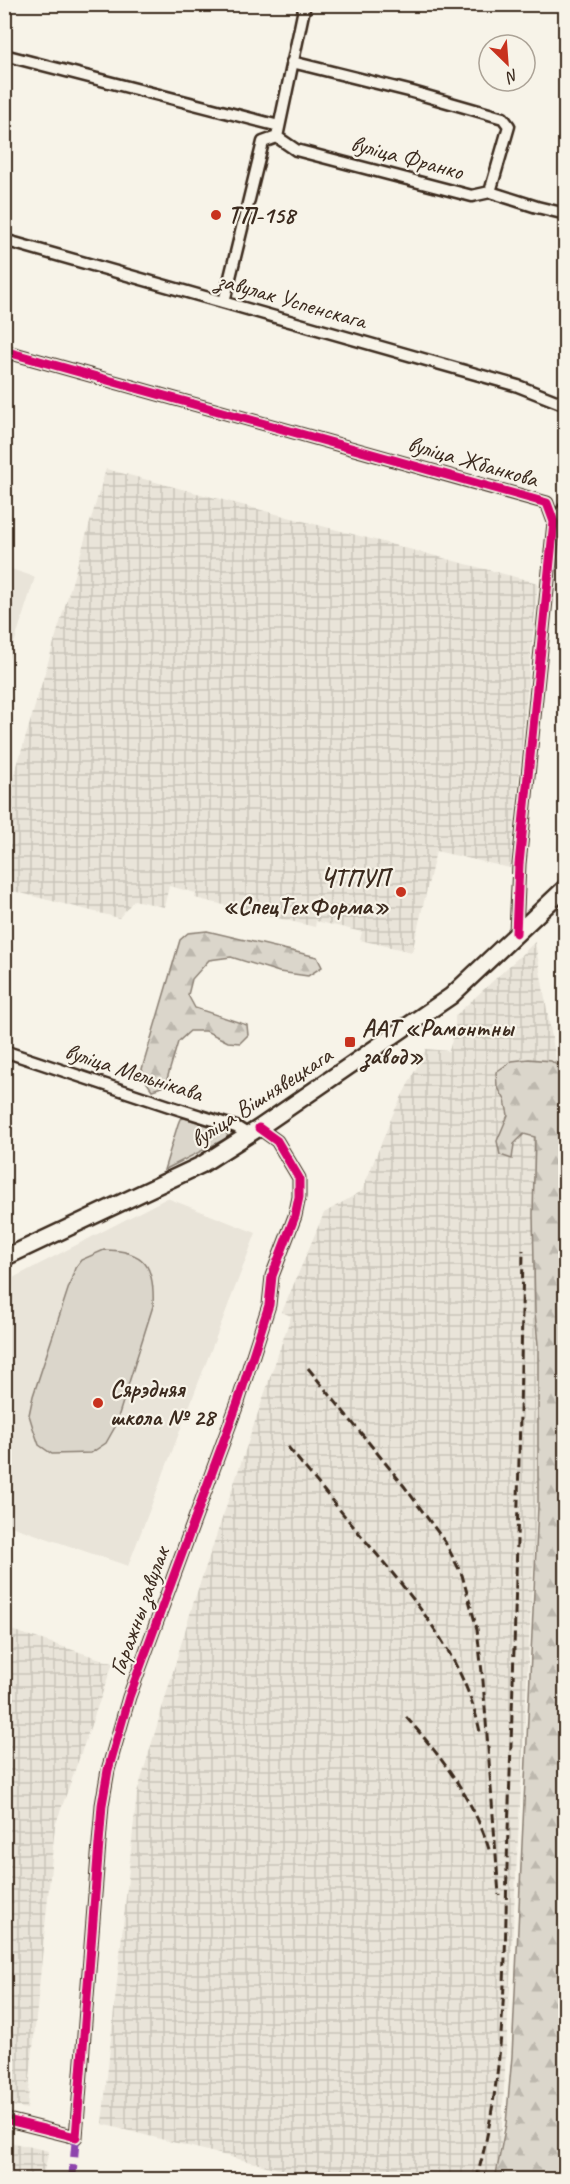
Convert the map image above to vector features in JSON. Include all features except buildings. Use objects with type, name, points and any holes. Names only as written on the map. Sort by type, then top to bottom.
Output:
[{"type":"main road","name":"вуліца Вішнявецкага","points":[[4,1258],[201,1164],[254,1131],[451,996],[566,886]]},
{"type":"street","points":[[224,302],[262,142],[278,131],[305,4]]},
{"type":"street","name":"вуліца Франко","points":[[4,55],[278,131],[297,150],[472,196],[490,192],[566,214]]},
{"type":"street","points":[[292,62],[409,91],[503,118],[509,126],[490,192]]},
{"type":"street","name":"завулак Успенскага","points":[[4,240],[518,386],[566,405]]},
{"type":"street","name":"вуліца Жбанкова","points":[[4,351],[548,503],[554,522],[519,864],[516,933]]},
{"type":"street","points":[[554,522],[566,506]]},
{"type":"street","name":"вуліца Мельнікава","points":[[4,1051],[175,1108],[254,1131]]},
{"type":"street","name":"Гаражны завулак","points":[[4,2119],[76,2137],[102,1805],[108,1770],[129,1697],[238,1402],[269,1305],[272,1276],[295,1216],[299,1197],[299,1178],[277,1141],[254,1131]]},
{"type":"shaded area","points":[[106,469],[538,583],[510,868],[436,851],[412,952],[360,940],[362,932],[316,921],[315,927],[195,898],[196,893],[169,886],[164,907],[134,900],[119,918],[5,889],[5,806]]},
{"type":"shaded area","points":[[4,567],[35,577],[5,672]]},
{"type":"shaded area","points":[[535,942],[557,1066],[549,1287],[501,2145],[494,2179],[317,2179],[102,2124],[137,1793],[193,1604],[291,1316],[282,1312],[324,1213],[362,1191],[393,1114],[426,1049],[449,1051],[455,1029],[455,1016]]},
{"type":"shaded area","name":"Сярэдняя школа № 28","points":[[167,1198],[256,1233],[128,1566],[5,1524],[5,1282]]},
{"type":"shaded area","points":[[5,1628],[113,1663],[55,1826],[27,2109],[4,2104]]},
{"type":"shaded area","points":[[5,2141],[49,2151],[42,2179],[5,2179]]},
{"type":"green space","points":[[207,931],[317,957],[322,967],[308,976],[279,972],[231,957],[209,960],[192,979],[188,995],[195,1008],[247,1025],[248,1035],[240,1043],[228,1042],[206,1031],[190,1031],[178,1042],[165,1086],[152,1090],[145,1080],[142,1069],[180,940],[188,933]]},
{"type":"green space","points":[[529,1059],[551,1061],[566,1072],[564,2180],[495,2179],[506,2124],[512,2056],[538,1506],[538,1345],[533,1214],[535,1137],[524,1134],[514,1144],[512,1159],[500,1155],[497,1141],[508,1115],[505,1100],[497,1086],[496,1072],[512,1061]]},
{"type":"green space","points":[[184,1118],[225,1131],[228,1136],[164,1170],[178,1124],[180,1119]]},
{"type":"green space","points":[[104,1250],[129,1253],[145,1263],[152,1280],[153,1306],[115,1427],[106,1443],[91,1453],[52,1454],[39,1445],[33,1428],[29,1415],[33,1396],[75,1268],[81,1260]]},
{"type":"railway","points":[[476,2180],[487,2137],[494,2094],[503,2007],[523,1250]]},
{"type":"railway","points":[[308,1368],[404,1486],[445,1542],[462,1575],[477,1629],[499,1895]]},
{"type":"railway","points":[[288,1447],[404,1588],[436,1632],[463,1680],[480,1732]]},
{"type":"railway","points":[[406,1717],[456,1781],[476,1816],[490,1853]]},
{"type":"marked path","points":[[72,2180],[76,2137]]},
{"type":"cycle path","points":[[4,351],[547,503],[554,522],[519,864],[516,933]]},
{"type":"cycle path","points":[[4,2119],[76,2137],[102,1805],[108,1770],[129,1697],[238,1402],[269,1305],[272,1276],[295,1216],[299,1197],[299,1178],[277,1141],[259,1128]]},
{"type":"place","name":"ТП-158","points":[[216,215]]},
{"type":"place","name":"ЧТПУП «СпецТехФорма»","points":[[401,892]]},
{"type":"place","name":"ААТ «Рамонтны завод»","points":[[350,1042]]},
{"type":"place","name":"Сярэдняя школа № 28","points":[[98,1403]]}]
